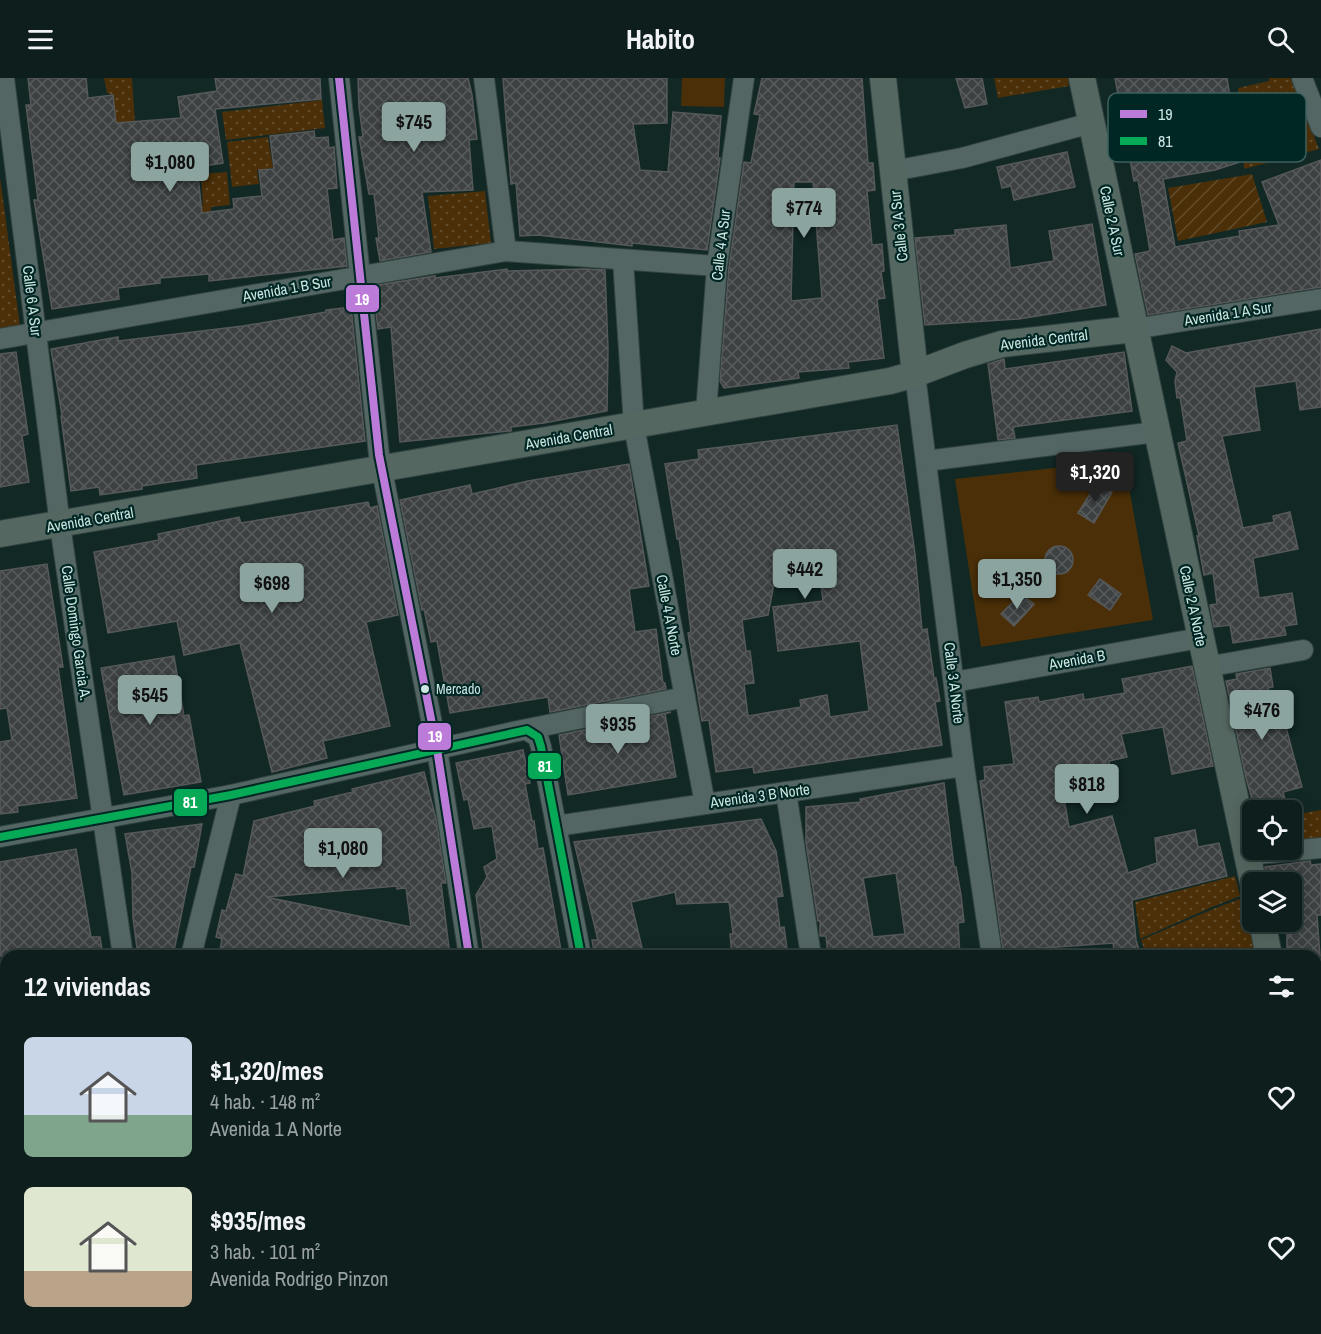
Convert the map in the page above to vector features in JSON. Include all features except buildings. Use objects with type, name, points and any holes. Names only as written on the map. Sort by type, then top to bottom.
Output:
[{"type":"main road","name":"Calle 3 A Sur","points":[[883,78],[893,171],[907,371]]},
{"type":"main road","name":"Calle 2 A Sur","points":[[1082,78],[1134,329]]},
{"type":"main road","name":"Avenida Central","points":[[0,534],[706,413],[907,371],[1002,344],[1134,329]]},
{"type":"main road","name":"Calle 2 A Norte","points":[[1134,329],[1242,828]]},
{"type":"main road","points":[[1264,932],[1268,950]]},
{"type":"street","name":"Calle 6 A Sur","points":[[4,78],[60,525]]},
{"type":"street","points":[[339,78],[382,469],[437,749],[468,950]]},
{"type":"street","points":[[484,78],[506,251]]},
{"type":"street","name":"Calle 4 A Sur","points":[[706,413],[717,266],[744,78]]},
{"type":"street","points":[[1302,78],[1316,98],[1321,127]]},
{"type":"street","points":[[893,171],[962,158],[1091,123]]},
{"type":"street","name":"Avenida 1 B Sur","points":[[0,339],[506,251],[717,266]]},
{"type":"street","points":[[623,260],[634,426]]},
{"type":"street","name":"Avenida 1 A Sur","points":[[1134,329],[1321,299]]},
{"type":"street","name":"Calle 3 A Norte","points":[[907,371],[927,461],[964,766],[991,950]]},
{"type":"street","name":"Calle 4 A Norte","points":[[634,426],[705,804]]},
{"type":"street","points":[[927,461],[1156,432]]},
{"type":"street","name":"Calle Domingo Garcia A.","points":[[60,525],[122,950]]},
{"type":"street","name":"Avenida B","points":[[954,682],[1200,638]]},
{"type":"street","points":[[1206,667],[1303,650]]},
{"type":"street","points":[[0,837],[231,795],[685,697]]},
{"type":"street","points":[[527,730],[538,737],[580,950]]},
{"type":"street","name":"Avenida 3 B Norte","points":[[556,826],[964,766]]},
{"type":"street","points":[[786,792],[810,950]]},
{"type":"street","points":[[192,950],[231,795]]},
{"type":"street","points":[[1302,850],[1321,848]]},
{"type":"shaded area","points":[[104,78],[132,78],[135,122],[119,150],[113,95],[107,93]]},
{"type":"shaded area","points":[[682,78],[725,78],[724,107],[681,106]]},
{"type":"shaded area","points":[[994,78],[1068,78],[1069,86],[998,98]]},
{"type":"shaded area","points":[[1269,78],[1291,78],[1297,93],[1238,93],[1238,88],[1269,81]]},
{"type":"shaded area","points":[[322,100],[325,128],[226,140],[222,112]]},
{"type":"shaded area","points":[[1306,116],[1319,149],[1306,152]]},
{"type":"shaded area","points":[[268,137],[273,168],[257,170],[259,184],[232,187],[227,142]]},
{"type":"shaded area","points":[[1243,162],[1270,162],[1244,169]]},
{"type":"shaded area","points":[[227,172],[230,205],[211,207],[211,215],[152,210],[203,206],[201,174]]},
{"type":"shaded area","points":[[1252,174],[1267,222],[1178,241],[1168,188]]},
{"type":"shaded area","points":[[0,177],[20,326],[0,328]]},
{"type":"shaded area","points":[[485,191],[491,243],[434,249],[428,196]]},
{"type":"shaded area","points":[[1124,460],[1153,620],[981,647],[955,479]]},
{"type":"shaded area","points":[[1321,810],[1321,840],[1302,841],[1302,813]]},
{"type":"shaded area","points":[[1235,876],[1240,896],[1140,939],[1135,902]]},
{"type":"shaded area","points":[[1242,898],[1242,932],[1253,932],[1257,950],[1144,950],[1141,940]]},
{"type":"transit line","name":"19","points":[[339,78],[379,455],[437,749],[468,950]]},
{"type":"transit line","name":"81","points":[[0,837],[231,795],[527,730],[538,737],[541,747],[580,950]]},
{"type":"place","name":"Mercado","points":[[425,689]]}]
